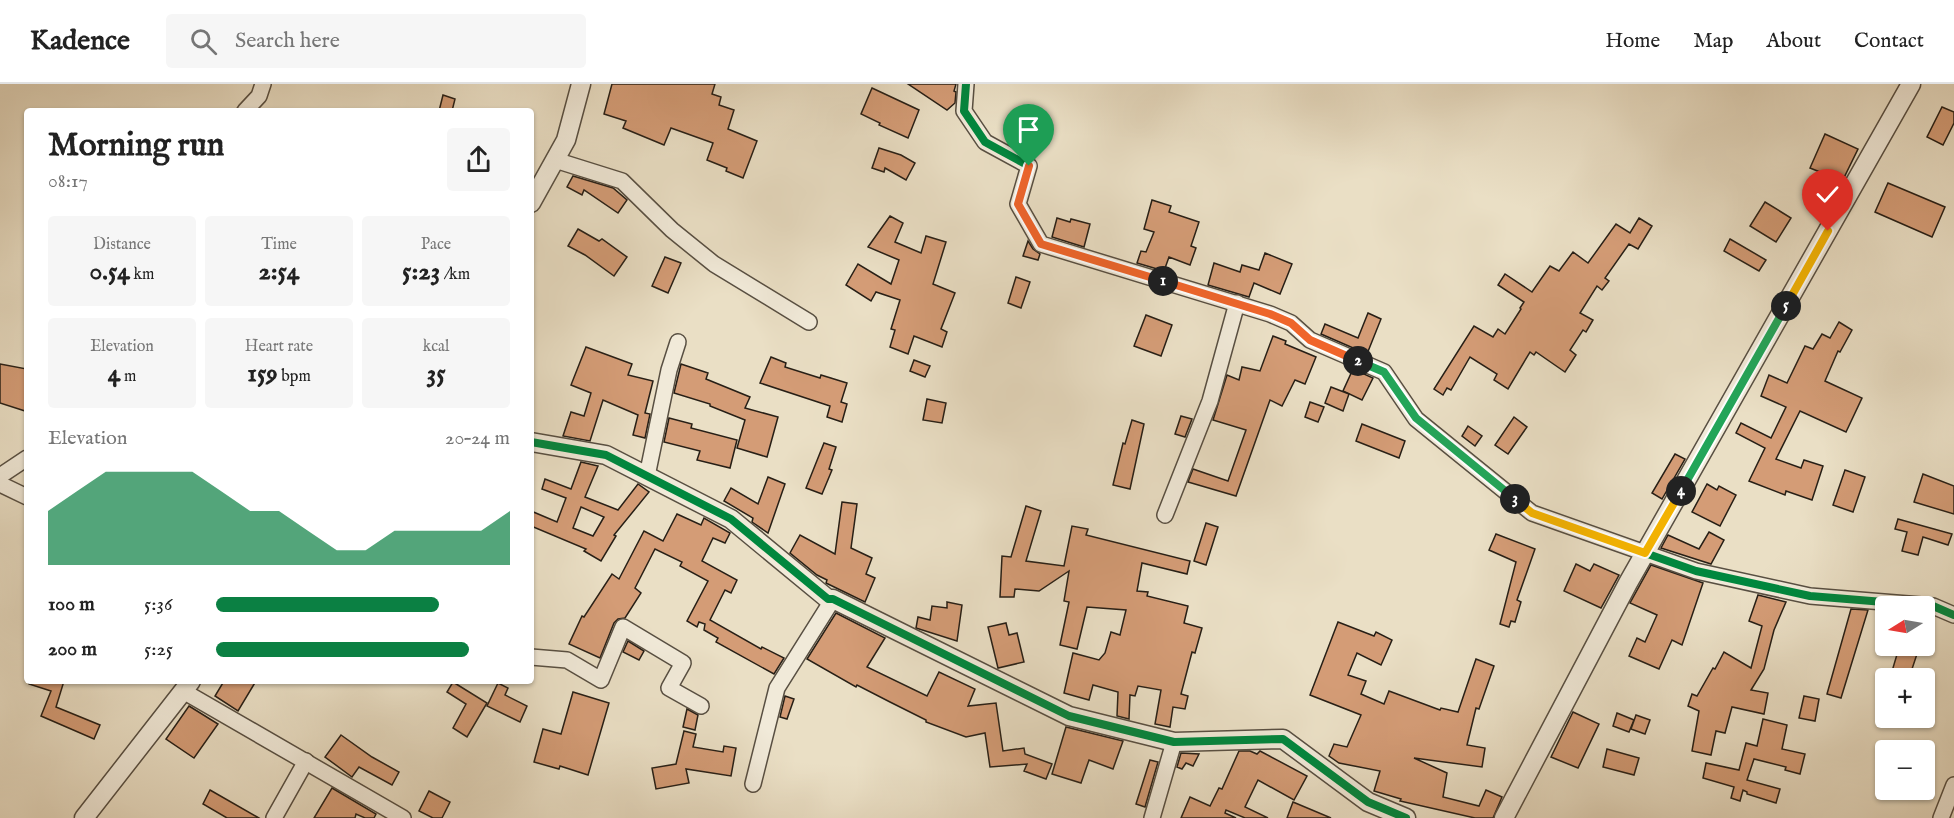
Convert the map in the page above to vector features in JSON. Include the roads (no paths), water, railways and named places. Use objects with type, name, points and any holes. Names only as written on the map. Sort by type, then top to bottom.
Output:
[{"type":"street","points":[[248,108],[259,96],[264,84]]},
{"type":"street","points":[[534,197],[566,140],[581,84]]},
{"type":"street","points":[[966,84],[964,111],[985,142],[1029,166],[1018,204],[1041,244],[1237,303],[1291,323],[1310,340],[1384,372],[1416,418],[1532,513],[1696,572],[1810,596],[1933,606],[1954,615]]},
{"type":"street","points":[[1504,818],[1645,553],[1911,84]]},
{"type":"street","points":[[555,159],[622,181],[672,230],[714,264],[809,322]]},
{"type":"street","points":[[1166,515],[1210,401],[1237,303]]},
{"type":"street","points":[[647,477],[669,370],[678,342]]},
{"type":"street","points":[[534,443],[606,455],[731,519],[828,599],[833,599],[1069,716],[1174,742],[1283,739],[1368,802],[1406,818]]},
{"type":"street","points":[[0,476],[24,460]]},
{"type":"street","points":[[0,484],[24,496]]},
{"type":"street","points":[[753,784],[777,688],[833,599]]},
{"type":"street","points":[[534,657],[567,660],[601,680],[623,627],[683,663],[669,688],[701,706]]},
{"type":"street","points":[[84,818],[187,686],[306,761],[403,818]]},
{"type":"street","points":[[1152,818],[1174,742]]},
{"type":"street","points":[[274,818],[306,761]]},
{"type":"street","points":[[1941,818],[1954,785]]}]
